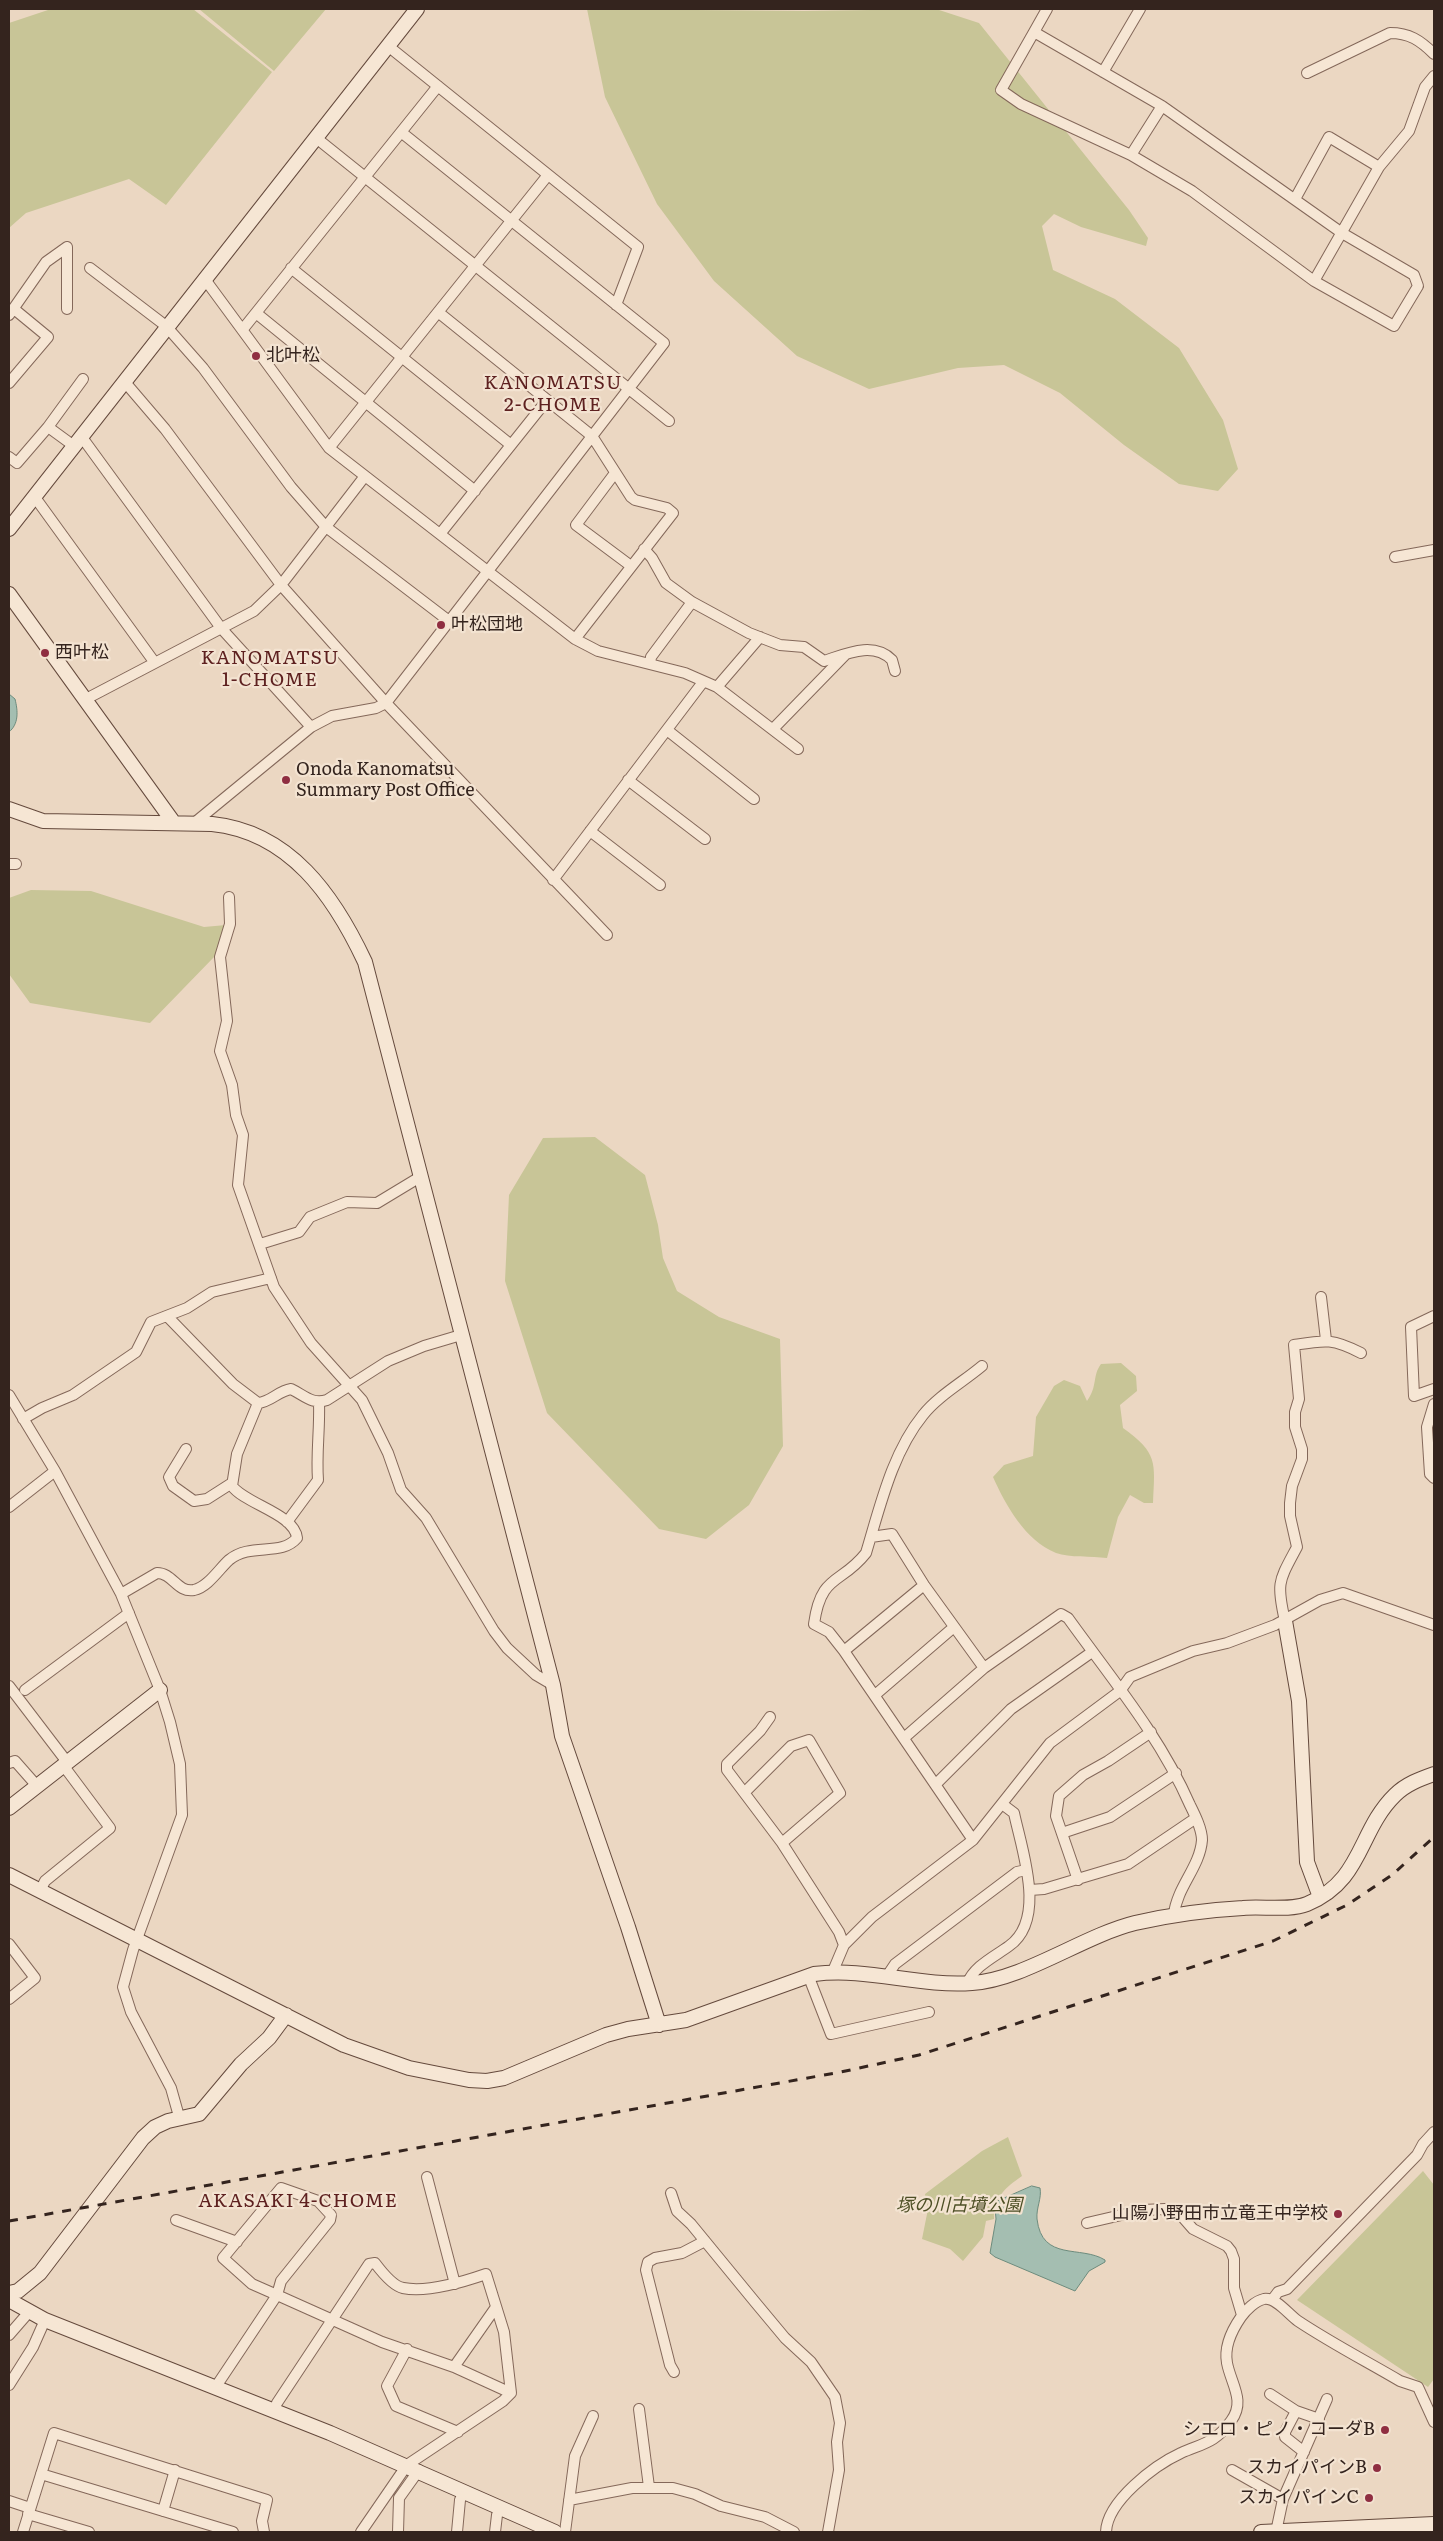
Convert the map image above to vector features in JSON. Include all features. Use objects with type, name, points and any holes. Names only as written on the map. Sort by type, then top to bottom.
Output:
[{"type":"street","points":[[9,529],[166,326],[417,9]]},
{"type":"street","points":[[1034,32],[1162,106],[1342,233],[1414,275],[1418,286],[1394,326],[1314,281],[1192,191],[1131,155],[1021,104],[1001,90],[1047,9]]},
{"type":"street","points":[[1103,72],[1140,9]]},
{"type":"street","points":[[1307,73],[1390,34],[1403,34],[1417,38],[1434,54]]},
{"type":"street","points":[[388,46],[638,247],[616,305]]},
{"type":"street","points":[[1314,281],[1379,167],[1409,131],[1425,87],[1434,76]]},
{"type":"street","points":[[243,330],[438,86]]},
{"type":"street","points":[[1131,155],[1162,106]]},
{"type":"street","points":[[194,824],[311,727],[332,716],[376,708],[386,703],[664,343],[512,219],[401,132]]},
{"type":"street","points":[[315,137],[668,421]]},
{"type":"street","points":[[1295,199],[1329,137],[1379,167]]},
{"type":"street","points":[[330,448],[548,175]]},
{"type":"street","points":[[9,383],[48,337],[12,312],[46,262],[67,247],[68,309]]},
{"type":"street","points":[[90,268],[166,326],[204,368],[291,487],[326,527],[450,621]]},
{"type":"street","points":[[292,268],[511,445]]},
{"type":"street","points":[[204,278],[330,448],[365,476],[575,638],[598,651],[685,673],[717,687],[798,749]]},
{"type":"street","points":[[438,312],[592,436],[615,473],[635,500],[667,508],[673,513],[575,638]]},
{"type":"street","points":[[256,313],[475,491]]},
{"type":"street","points":[[9,457],[16,463],[48,427],[83,379]]},
{"type":"street","points":[[124,382],[166,430],[281,585],[386,703],[552,880],[607,935]]},
{"type":"street","points":[[440,534],[547,400]]},
{"type":"street","points":[[48,427],[77,441],[221,628],[311,727]]},
{"type":"street","points":[[615,473],[576,525],[630,566]]},
{"type":"street","points":[[86,699],[254,611],[281,585],[365,476]]},
{"type":"street","points":[[34,496],[155,663]]},
{"type":"street","points":[[644,549],[652,558],[666,583],[692,602],[725,621],[760,638],[780,645],[804,647],[824,660],[846,654]]},
{"type":"street","points":[[1395,557],[1434,550]]},
{"type":"street","points":[[9,594],[174,823]]},
{"type":"street","points":[[650,664],[651,656],[692,602]]},
{"type":"street","points":[[717,687],[760,638]]},
{"type":"street","points":[[772,729],[852,650],[878,651],[892,660],[895,671]]},
{"type":"street","points":[[552,880],[703,682]]},
{"type":"street","points":[[667,730],[754,799]]},
{"type":"street","points":[[628,780],[705,840]]},
{"type":"street","points":[[9,809],[42,820],[228,826],[253,834],[282,849],[296,859],[333,902],[351,931],[365,962],[553,1685],[562,1736],[628,1926],[659,2025]]},
{"type":"street","points":[[590,831],[660,885]]},
{"type":"street","points":[[229,897],[230,924],[220,957],[227,1021],[220,1051],[232,1085],[238,1125],[242,1135],[238,1185],[274,1287],[284,1305],[311,1343],[351,1385],[372,1418],[388,1453],[401,1490],[426,1518],[494,1631],[507,1648],[536,1675],[553,1685]]},
{"type":"street","points":[[260,1244],[298,1232],[310,1217],[347,1202],[377,1203],[420,1176]]},
{"type":"street","points":[[23,1419],[78,1392],[132,1355],[140,1346],[142,1336],[151,1322],[187,1308],[212,1292],[271,1278]]},
{"type":"street","points":[[1320,1297],[1326,1340]]},
{"type":"street","points":[[167,1316],[233,1384],[258,1403],[268,1402],[283,1390],[291,1389],[319,1403],[388,1361],[424,1346],[461,1335]]},
{"type":"street","points":[[1434,1316],[1411,1326],[1414,1396],[1434,1389]]},
{"type":"street","points":[[1320,1897],[1307,1862],[1299,1701],[1279,1585],[1283,1570],[1296,1547],[1290,1516],[1290,1502],[1292,1486],[1302,1459],[1302,1449],[1295,1427],[1295,1412],[1299,1399],[1294,1345],[1326,1340],[1341,1342],[1361,1353]]},
{"type":"street","points":[[973,1840],[844,1651],[830,1632],[814,1624],[817,1603],[830,1583],[858,1563],[866,1553],[895,1467],[912,1432],[924,1414],[982,1366]]},
{"type":"street","points":[[9,1395],[55,1471],[121,1594],[160,1690],[180,1764],[182,1814],[122,1987],[131,2012],[161,2066],[180,2120]]},
{"type":"street","points":[[121,1594],[157,1573],[166,1575],[179,1587],[196,1590],[240,1554],[253,1549],[285,1548],[297,1538],[296,1533],[287,1522],[235,1490],[232,1483],[236,1469],[237,1454],[258,1403]]},
{"type":"street","points":[[287,1522],[318,1480],[316,1458],[320,1432],[319,1403]]},
{"type":"street","points":[[1434,1404],[1428,1427],[1430,1474],[1434,1478]]},
{"type":"street","points":[[320,1432],[324,1434],[322,1464],[327,1464]]},
{"type":"street","points":[[186,1449],[169,1476],[173,1486],[194,1501],[207,1500],[232,1483]]},
{"type":"street","points":[[9,1507],[55,1471]]},
{"type":"street","points":[[871,1536],[892,1534],[924,1585],[984,1668]]},
{"type":"street","points":[[844,1651],[924,1585]]},
{"type":"street","points":[[834,1971],[844,1945],[872,1917],[973,1840],[1050,1743],[1120,1691],[1130,1677],[1193,1651],[1226,1643],[1285,1620],[1320,1600],[1343,1593],[1434,1624]]},
{"type":"street","points":[[25,1690],[129,1613]]},
{"type":"street","points":[[904,1738],[984,1668],[1061,1614],[1068,1618],[1151,1732],[1176,1773],[1196,1818],[1202,1839],[1200,1853],[1176,1902],[1174,1914]]},
{"type":"street","points":[[875,1695],[954,1627]]},
{"type":"street","points":[[936,1784],[1011,1708],[1092,1652]]},
{"type":"street","points":[[9,1686],[110,1828],[45,1881],[40,1891]]},
{"type":"street","points":[[9,1808],[160,1690]]},
{"type":"street","points":[[770,1717],[727,1764],[727,1770],[782,1843],[839,1932],[844,1945]]},
{"type":"street","points":[[1078,1880],[1056,1816],[1059,1796],[1069,1785],[1151,1732]]},
{"type":"street","points":[[745,1792],[791,1746],[809,1740],[840,1793],[782,1843]]},
{"type":"street","points":[[9,1763],[15,1761],[37,1786]]},
{"type":"street","points":[[1062,1833],[1110,1817],[1176,1773]]},
{"type":"street","points":[[9,1874],[344,2045],[381,2060],[450,2077],[487,2081],[523,2072],[606,2035],[628,2029],[686,2020],[808,1975],[834,1971],[967,1984],[986,1982],[1131,1924],[1174,1914],[1228,1908],[1304,1905],[1337,1885],[1347,1874],[1387,1803],[1404,1787],[1434,1774]]},
{"type":"street","points":[[967,1984],[971,1974],[1021,1935],[1026,1928],[1030,1890],[1014,1813],[1002,1804]]},
{"type":"street","points":[[1030,1890],[1044,1889],[1078,1880],[1128,1864],[1196,1818]]},
{"type":"street","points":[[887,1976],[895,1964],[1017,1872],[1026,1870]]},
{"type":"street","points":[[9,1944],[35,1978],[9,1999]]},
{"type":"street","points":[[808,1975],[831,2034],[929,2012]]},
{"type":"street","points":[[9,2293],[18,2291],[40,2273],[143,2138],[155,2127],[168,2121],[180,2120],[199,2114],[241,2064],[269,2038],[286,2015]]},
{"type":"street","points":[[1272,2300],[1278,2292],[1287,2289],[1410,2162],[1434,2132]]},
{"type":"street","points":[[427,2177],[455,2284]]},
{"type":"street","points":[[215,2388],[277,2295],[281,2281],[330,2220],[331,2214],[318,2201],[281,2188],[223,2258],[252,2284],[277,2295],[332,2320],[382,2342],[407,2349],[454,2367],[511,2393]]},
{"type":"street","points":[[672,2192],[677,2211],[691,2224],[785,2338],[811,2362],[835,2398],[840,2423],[837,2442],[840,2470],[828,2532]]},
{"type":"street","points":[[1087,2223],[1143,2210],[1165,2209],[1179,2213],[1193,2229],[1227,2246],[1231,2251],[1234,2260],[1234,2288],[1242,2315]]},
{"type":"street","points":[[176,2220],[237,2242]]},
{"type":"street","points":[[674,2372],[670,2365],[646,2270],[648,2262],[654,2258],[682,2253],[704,2241]]},
{"type":"street","points":[[274,2411],[277,2403],[369,2264],[375,2263],[384,2274],[402,2288],[440,2287],[486,2274],[504,2332],[511,2393]]},
{"type":"street","points":[[1106,2532],[1106,2524],[1118,2504],[1152,2470],[1182,2452],[1205,2445],[1216,2437],[1232,2420],[1238,2406],[1238,2400],[1227,2363],[1227,2347],[1234,2328],[1242,2315],[1253,2304],[1265,2299],[1272,2300],[1298,2321],[1400,2381],[1418,2387],[1434,2422]]},
{"type":"street","points":[[9,2300],[46,2320],[413,2468],[555,2532]]},
{"type":"street","points":[[454,2367],[496,2307]]},
{"type":"street","points":[[9,2335],[29,2312]]},
{"type":"street","points":[[9,2385],[33,2347],[46,2320]]},
{"type":"street","points":[[407,2349],[387,2386],[396,2406],[458,2432]]},
{"type":"street","points":[[362,2532],[413,2468],[511,2393]]},
{"type":"street","points":[[1270,2394],[1296,2411],[1319,2419]]},
{"type":"street","points":[[1276,2532],[1283,2499],[1327,2399]]},
{"type":"street","points":[[639,2409],[649,2487]]},
{"type":"street","points":[[1296,2411],[1285,2432],[1285,2437],[1304,2452]]},
{"type":"street","points":[[565,2532],[575,2456],[593,2416]]},
{"type":"street","points":[[23,2532],[54,2433],[267,2500],[262,2521],[264,2532]]},
{"type":"street","points":[[398,2532],[399,2498],[413,2468]]},
{"type":"street","points":[[163,2510],[176,2470]]},
{"type":"street","points":[[1232,2470],[1283,2499]]},
{"type":"street","points":[[41,2474],[233,2532]]},
{"type":"street","points":[[569,2500],[616,2490],[649,2487],[673,2488],[695,2494],[721,2506],[765,2517],[794,2532]]},
{"type":"street","points":[[457,2532],[460,2500],[464,2491]]},
{"type":"street","points":[[9,2501],[29,2511],[89,2532]]},
{"type":"street","points":[[495,2532],[497,2515],[501,2508]]},
{"type":"street","points":[[1261,2532],[1392,2529],[1434,2524]]},
{"type":"green space","points":[[51,9],[193,9],[272,72],[166,205],[129,179],[26,213],[9,228],[9,23]]},
{"type":"green space","points":[[199,9],[326,9],[274,71]]},
{"type":"green space","points":[[587,9],[804,11],[936,9],[979,23],[1129,210],[1148,238],[1146,246],[1081,227],[1054,214],[1042,226],[1053,270],[1115,299],[1179,348],[1223,420],[1238,469],[1218,491],[1179,484],[1124,445],[1060,393],[1004,365],[958,368],[869,389],[797,356],[714,281],[657,204],[605,97]]},
{"type":"green space","points":[[31,890],[91,891],[204,927],[226,925],[215,956],[150,1023],[30,1003],[9,974],[9,898]]},
{"type":"green space","points":[[595,1137],[645,1175],[658,1225],[663,1258],[677,1291],[719,1317],[780,1339],[783,1446],[749,1505],[706,1539],[659,1529],[547,1413],[505,1281],[509,1195],[543,1138]]},
{"type":"green space","points":[[1121,1363],[1136,1376],[1137,1391],[1120,1405],[1123,1428],[1143,1444],[1152,1460],[1154,1468],[1153,1503],[1144,1503],[1130,1495],[1118,1517],[1107,1558],[1062,1555],[1045,1547],[1026,1531],[1010,1510],[993,1477],[1004,1465],[1033,1456],[1036,1417],[1054,1386],[1064,1380],[1080,1386],[1087,1401],[1093,1391],[1098,1368],[1101,1364]]},
{"type":"green space","name":"塚の川古墳公園","points":[[1008,2137],[1022,2176],[1001,2194],[994,2212],[994,2219],[986,2221],[983,2237],[963,2261],[950,2249],[922,2239],[928,2209],[925,2194],[982,2151]]},
{"type":"green space","points":[[1423,2171],[1434,2185],[1434,2379],[1428,2387],[1297,2300]]},
{"type":"shaded area","points":[[9,694],[15,699],[17,713],[15,725],[9,732]]},
{"type":"shaded area","points":[[1032,2186],[1040,2188],[1037,2219],[1040,2232],[1046,2241],[1054,2247],[1085,2253],[1105,2260],[1105,2262],[1089,2271],[1075,2291],[995,2257],[990,2253],[996,2219],[995,2207],[998,2201]]},
{"type":"railway","points":[[9,2221],[841,2072],[919,2055],[1273,1941],[1347,1905],[1392,1875],[1434,1837]]},
{"type":"place","name":"北叶松","points":[[256,356]]},
{"type":"place","name":"叶松団地","points":[[441,625]]},
{"type":"place","name":"西叶松","points":[[45,653]]},
{"type":"place","name":"Onoda Kanomatsu Summary Post Office","points":[[286,780]]},
{"type":"place","name":"山陽小野田市立竜王中学校","points":[[1338,2214]]},
{"type":"place","name":"シエロ・ピノ・コーダB","points":[[1385,2430]]},
{"type":"place","name":"スカイパインB","points":[[1377,2468]]},
{"type":"place","name":"スカイパインC","points":[[1369,2498]]},
{"type":"district","name":"KANOMATSU 2-CHOME","points":[[553,394]]},
{"type":"district","name":"KANOMATSU 1-CHOME","points":[[270,669]]},
{"type":"district","name":"AKASAKI 4-CHOME","points":[[298,2201]]}]
